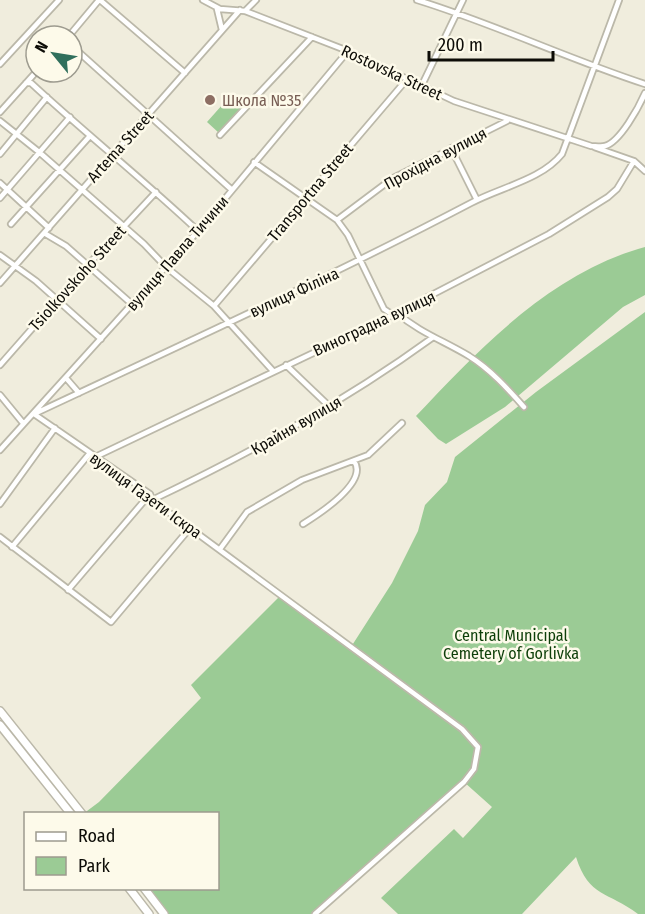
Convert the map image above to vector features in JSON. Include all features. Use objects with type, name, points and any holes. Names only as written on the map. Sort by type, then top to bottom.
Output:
[{"type":"main road","points":[[0,711],[81,812]]},
{"type":"main road","points":[[0,726],[70,812]]},
{"type":"main road","points":[[131,890],[149,914]]},
{"type":"main road","points":[[146,890],[164,914]]},
{"type":"street","points":[[0,64],[59,0]]},
{"type":"street","points":[[79,24],[100,0],[185,73]]},
{"type":"street","name":"Rostovska Street","points":[[203,0],[227,10],[243,10],[348,51],[454,101],[591,146]]},
{"type":"street","name":"Artema Street","points":[[0,283],[231,21],[256,0]]},
{"type":"street","points":[[417,0],[457,12],[595,68],[645,84]]},
{"type":"street","points":[[423,85],[463,0]]},
{"type":"street","points":[[568,139],[618,0]]},
{"type":"street","points":[[216,7],[220,15],[222,31]]},
{"type":"street","points":[[220,15],[227,10],[231,13],[231,21]]},
{"type":"street","points":[[220,135],[312,37]]},
{"type":"street","name":"вулиця Павла Тичини","points":[[0,450],[134,305],[348,51]]},
{"type":"street","points":[[84,56],[232,190]]},
{"type":"street","name":"Transportna Street","points":[[214,306],[408,78]]},
{"type":"street","points":[[0,112],[25,84]]},
{"type":"street","points":[[32,84],[89,137],[113,154],[198,231]]},
{"type":"street","points":[[591,146],[606,146],[613,142],[638,109],[645,93]]},
{"type":"street","points":[[0,154],[47,98]]},
{"type":"street","points":[[0,198],[70,117]]},
{"type":"street","name":"Прохідна вулиця","points":[[337,220],[393,178],[507,120]]},
{"type":"street","points":[[0,121],[39,152],[166,267],[214,306],[273,370]]},
{"type":"street","points":[[12,224],[89,137]]},
{"type":"street","name":"вулиця Філіна","points":[[34,414],[361,261],[477,200],[552,167],[562,154],[568,139]]},
{"type":"street","points":[[591,146],[634,161],[645,171]]},
{"type":"street","points":[[451,148],[477,200]]},
{"type":"street","name":"Виноградна вулиця","points":[[92,455],[395,314],[464,279],[596,206],[617,189],[634,161]]},
{"type":"street","points":[[254,162],[337,220],[361,261],[384,309],[432,338],[469,356],[499,378],[524,407]]},
{"type":"street","points":[[0,183],[49,228]]},
{"type":"street","name":"Tsiolkovskoho Street","points":[[0,365],[87,265],[156,192]]},
{"type":"street","points":[[45,233],[66,246],[134,305]]},
{"type":"street","points":[[0,255],[57,300],[101,339]]},
{"type":"street","name":"Крайня вулиця","points":[[68,590],[151,497],[259,448],[330,407],[432,338]]},
{"type":"street","points":[[286,365],[330,407]]},
{"type":"street","points":[[66,378],[79,393]]},
{"type":"street","points":[[0,395],[9,403],[23,423]]},
{"type":"street","name":"вулиця Газети Іскра","points":[[34,414],[151,497],[462,729],[478,747],[474,769],[464,782],[315,914]]},
{"type":"street","points":[[220,549],[247,512],[302,480],[347,461],[354,461],[382,443],[402,423]]},
{"type":"street","points":[[0,504],[55,428]]},
{"type":"street","points":[[12,547],[92,455]]},
{"type":"street","points":[[303,524],[324,510],[356,479],[358,469],[354,461]]},
{"type":"street","points":[[0,537],[111,622],[190,528]]},
{"type":"green space","points":[[231,95],[244,106],[219,133],[207,122]]},
{"type":"green space","points":[[645,247],[645,295],[623,307],[505,407],[446,444],[438,439],[416,416],[466,364],[520,315],[579,274]]},
{"type":"green space","name":"Central Municipal Cemetery of Gorlivka","points":[[645,312],[645,914],[638,914],[593,887],[581,870],[576,857],[522,914],[398,914],[381,898],[454,829],[463,838],[492,807],[464,782],[315,914],[164,914],[145,890],[219,890],[219,812],[86,812],[99,802],[201,698],[191,685],[282,594],[351,647],[392,583],[418,531],[425,505],[447,482],[455,457],[536,392]]},
{"type":"place","name":"Школа №35","points":[[210,100]]}]
